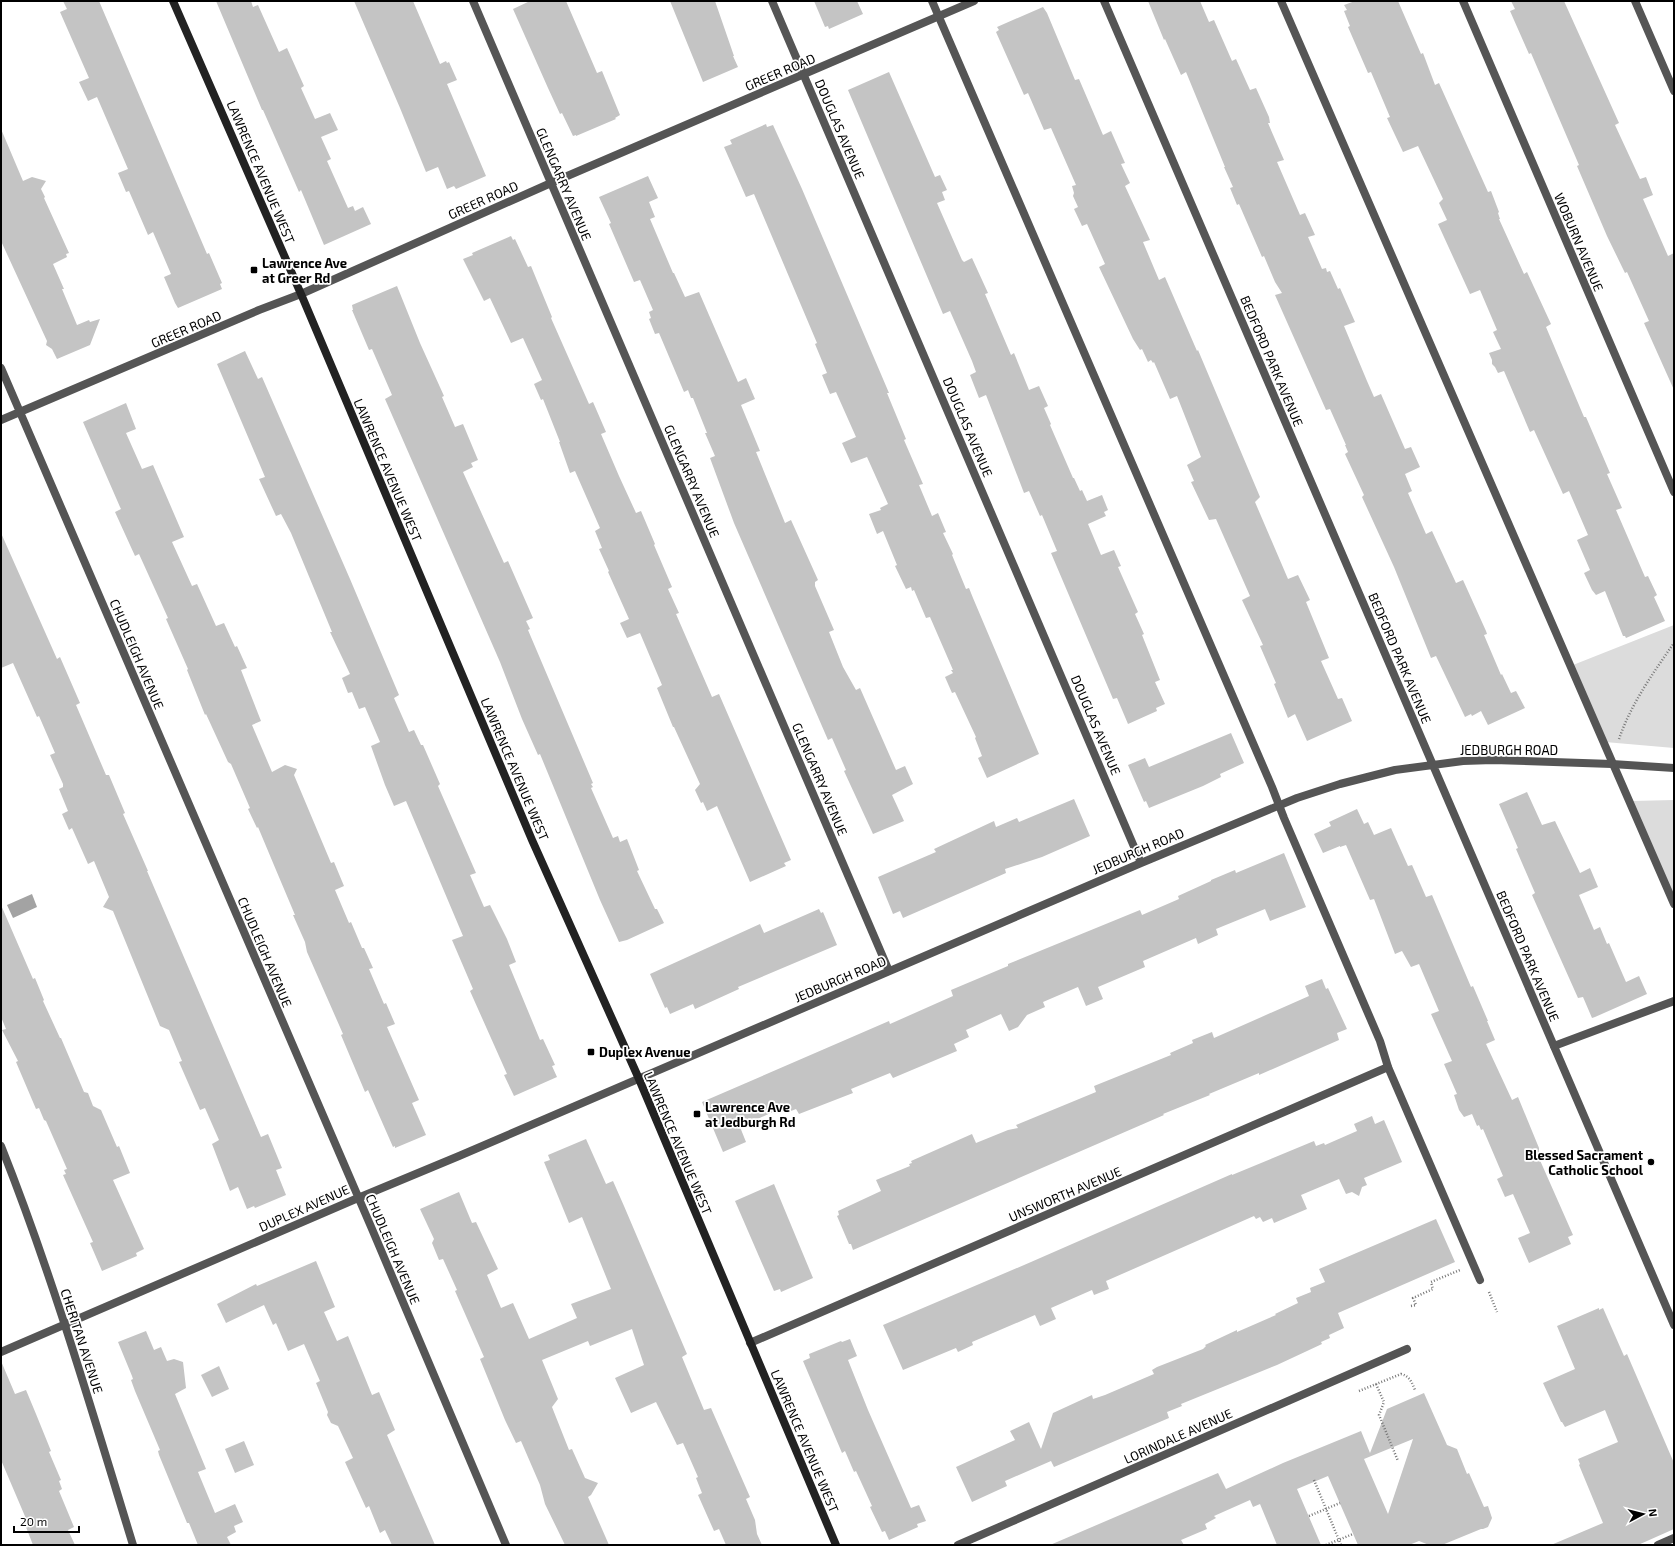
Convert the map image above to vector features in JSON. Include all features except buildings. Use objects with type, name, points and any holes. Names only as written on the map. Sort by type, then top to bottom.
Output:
[{"type":"main road","name":"LAWRENCE AVENUE WEST","points":[[174,1],[301,294],[532,840],[639,1079],[836,1545]]},
{"type":"street","name":"GLENGARRY AVENUE","points":[[473,1],[889,971]]},
{"type":"street","name":"DOUGLAS AVENUE","points":[[772,1],[1141,863]]},
{"type":"street","points":[[932,1],[1279,805],[1380,1041],[1388,1067],[1480,1280]]},
{"type":"street","name":"GREER ROAD","points":[[1,420],[301,294],[551,183],[974,1]]},
{"type":"street","name":"BEDFORD PARK AVENUE","points":[[1104,1],[1674,1326]]},
{"type":"street","points":[[1281,1],[1674,904]]},
{"type":"street","name":"WOBURN AVENUE","points":[[1463,1],[1674,492]]},
{"type":"street","points":[[1636,1],[1674,91]]},
{"type":"street","name":"CHUDLEIGH AVENUE","points":[[1,368],[506,1545]]},
{"type":"street","name":"JEDBURGH ROAD","points":[[639,1079],[1141,863],[1279,805],[1340,784],[1399,769],[1477,760],[1612,764],[1674,768]]},
{"type":"street","points":[[1554,1046],[1674,1001]]},
{"type":"street","name":"UNSWORTH AVENUE","points":[[750,1343],[1388,1067]]},
{"type":"street","name":"DUPLEX AVENUE","points":[[1,1352],[65,1326],[358,1198],[639,1079]]},
{"type":"street","name":"CHERITAN AVENUE","points":[[1,1146],[24,1205],[65,1326],[133,1545]]},
{"type":"street","name":"LORINDALE AVENUE","points":[[958,1545],[1407,1349]]},
{"type":"street","points":[[1658,1545],[1674,1538]]},
{"type":"path","points":[[1617,746],[1626,720],[1652,673],[1674,643]]},
{"type":"path","points":[[1411,1306],[1416,1305],[1413,1298],[1433,1289],[1431,1282],[1462,1269]]},
{"type":"path","points":[[1480,1280],[1484,1282],[1497,1312]]},
{"type":"path","points":[[1359,1391],[1401,1374],[1405,1374],[1410,1379],[1415,1390]]},
{"type":"path","points":[[1376,1384],[1384,1402],[1379,1415],[1398,1460]]},
{"type":"path","points":[[1314,1480],[1342,1545]]},
{"type":"path","points":[[1309,1516],[1340,1503]]},
{"type":"path","points":[[1326,1545],[1353,1534]]},
{"type":"shaded area","points":[[1674,625],[1674,748],[1605,742],[1573,665]]},
{"type":"shaded area","points":[[1674,800],[1674,904],[1632,801]]},
{"type":"shaded area","points":[[32,894],[37,907],[13,918],[7,905]]},
{"type":"place","name":"Lawrence Ave at Greer Rd","points":[[254,270]]},
{"type":"place","name":"Duplex Avenue","points":[[591,1052]]},
{"type":"place","name":"Lawrence Ave at Jedburgh Rd","points":[[697,1114]]},
{"type":"place","name":"Blessed Sacrament Catholic School","points":[[1651,1162]]}]
